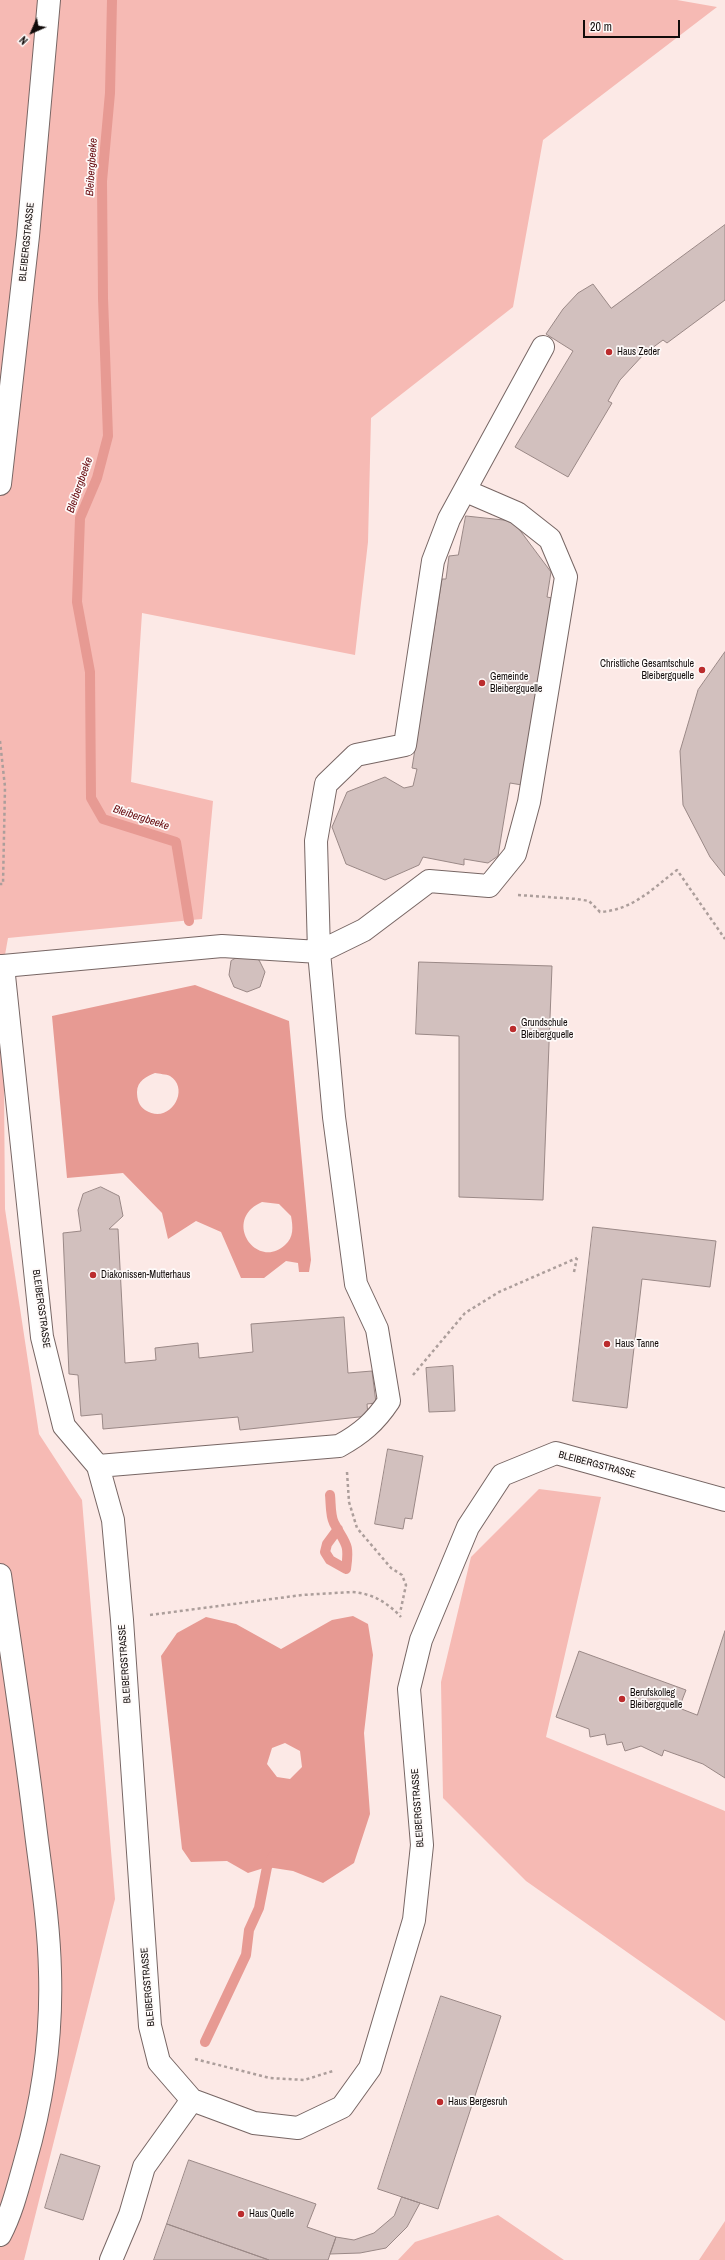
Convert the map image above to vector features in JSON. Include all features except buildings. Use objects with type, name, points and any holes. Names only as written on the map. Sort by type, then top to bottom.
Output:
[{"type":"street","name":"BLEIBERGSTRASSE","points":[[0,484],[28,236],[49,0]]},
{"type":"street","points":[[98,1466],[339,1446],[359,1434],[378,1418],[389,1401],[377,1329],[356,1284],[334,1117],[319,952],[316,841],[326,784],[356,755],[405,745],[433,561],[449,519],[466,491],[543,347]]},
{"type":"street","points":[[2,966],[222,946],[319,952],[364,930],[429,881],[489,886],[515,854],[529,802],[566,577],[550,539],[517,513],[466,491]]},
{"type":"street","name":"BLEIBERGSTRASSE","points":[[2,966],[42,1337],[64,1426],[98,1466],[113,1520],[122,1620],[150,2026],[159,2062],[192,2100],[254,2122],[298,2128],[342,2107],[370,2068],[414,1920],[422,1845],[408,1689],[421,1640],[468,1527],[502,1475],[556,1453],[725,1500]]},
{"type":"street","points":[[0,1575],[26,1748],[47,1923],[50,1973],[46,2068],[38,2112],[10,2216],[0,2235]]},
{"type":"street","points":[[111,2260],[130,2215],[144,2167],[192,2100]]},
{"type":"path","points":[[0,741],[5,787],[3,884],[0,884]]},
{"type":"path","points":[[514,895],[577,899],[589,902],[600,912],[616,911],[627,907],[677,870],[725,939]]},
{"type":"path","points":[[389,1401],[433,1353],[465,1313],[499,1292],[577,1258],[574,1272]]},
{"type":"path","points":[[359,1434],[346,1465],[348,1502],[357,1528],[391,1568],[402,1575],[406,1585],[399,1615]]},
{"type":"path","points":[[122,1620],[302,1595],[359,1592],[388,1603],[421,1640]]},
{"type":"path","points":[[188,2056],[236,2071],[270,2078],[304,2080],[335,2071]]},
{"type":"shaded area","points":[[0,0],[677,0],[717,7],[543,140],[513,307],[371,418],[368,542],[355,655],[142,613],[131,782],[213,801],[202,919],[8,938],[3,966],[5,1209],[39,1434],[82,1500],[115,1899],[24,2260],[0,2260]]},
{"type":"shaded area","points":[[195,985],[289,1021],[311,1260],[309,1272],[299,1272],[298,1263],[286,1261],[264,1278],[241,1278],[221,1232],[196,1221],[168,1239],[162,1213],[123,1173],[67,1178],[52,1016]],"holes":[[[155,1073],[170,1076],[176,1082],[178,1097],[175,1104],[169,1110],[154,1114],[145,1110],[140,1104],[137,1097],[137,1088],[146,1077]],[[262,1202],[279,1204],[291,1216],[292,1228],[290,1239],[285,1245],[274,1251],[264,1252],[255,1248],[248,1240],[244,1230],[244,1220],[250,1210]]]},
{"type":"shaded area","points":[[539,1489],[601,1497],[546,1737],[725,1811],[725,2021],[526,1881],[443,1798],[441,1682],[471,1557]]},
{"type":"shaded area","points":[[353,1616],[368,1624],[373,1655],[364,1733],[370,1814],[354,1863],[323,1883],[293,1871],[267,1867],[248,1873],[227,1861],[191,1862],[182,1849],[161,1656],[177,1633],[206,1617],[236,1624],[281,1649],[332,1620]],"holes":[[[285,1743],[300,1751],[302,1767],[290,1779],[277,1777],[267,1764],[272,1748]]]},
{"type":"shaded area","points":[[498,2215],[564,2260],[398,2260],[415,2242]]},
{"type":"shaded area","points":[[725,2221],[725,2260],[699,2260]]},
{"type":"waterway","name":"Bleibergbeeke","points":[[112,0],[110,93],[102,181],[103,298],[108,436],[97,478],[80,518],[77,602],[90,672],[91,798],[103,819],[176,842],[189,921]]},
{"type":"waterway","points":[[330,1495],[333,1520],[334,1523],[338,1530],[344,1540],[347,1548],[346,1569],[330,1560],[325,1552],[327,1544],[338,1529]]},
{"type":"waterway","points":[[205,2042],[246,1955],[249,1930],[259,1908],[267,1867],[273,1856]]},
{"type":"place","name":"Haus Zeder","points":[[609,352]]},
{"type":"place","name":"Christliche Gesamtschule Bleibergquelle","points":[[702,670]]},
{"type":"place","name":"Gemeinde Bleibergquelle","points":[[482,683]]},
{"type":"place","name":"Grundschule Bleibergquelle","points":[[513,1029]]},
{"type":"place","name":"Diakonissen-Mutterhaus","points":[[93,1275]]},
{"type":"place","name":"Haus Tanne","points":[[607,1344]]},
{"type":"place","name":"Berufskolleg Bleibergquelle","points":[[622,1699]]},
{"type":"place","name":"Haus Bergesruh","points":[[440,2102]]},
{"type":"place","name":"Haus Quelle","points":[[241,2214]]}]
